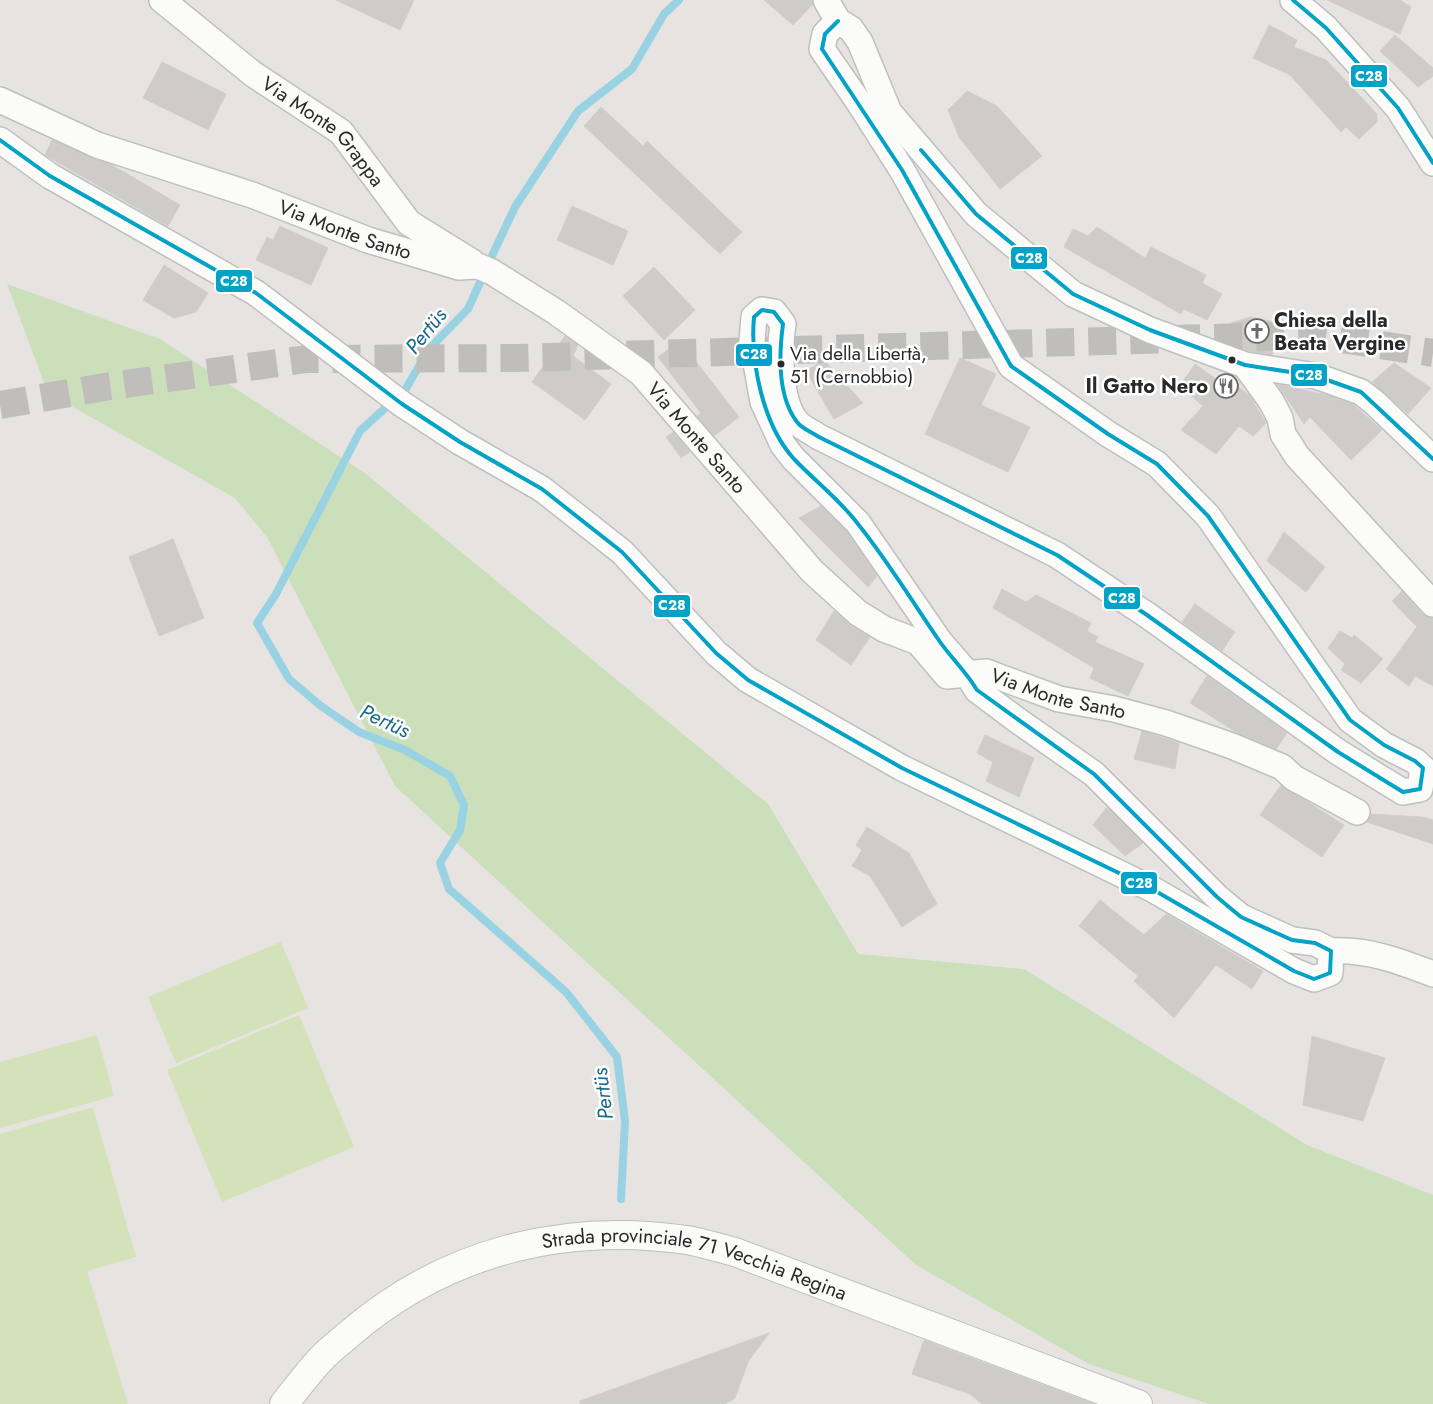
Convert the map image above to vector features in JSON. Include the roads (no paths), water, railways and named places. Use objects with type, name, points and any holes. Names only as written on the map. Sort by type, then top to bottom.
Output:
[{"type":"street","name":"Via Monte Grappa","points":[[162,0],[253,74],[341,132],[409,223],[478,266]]},
{"type":"street","points":[[1293,0],[1326,28],[1398,108],[1433,163]]},
{"type":"street","points":[[1433,459],[1405,434],[1375,402],[1361,392],[1316,376],[1245,365],[1150,330],[1073,294],[976,214],[889,112],[860,42],[851,29],[832,10],[822,49],[902,170],[1011,366],[1108,434],[1157,464],[1208,516],[1350,720],[1384,745],[1415,761],[1422,768],[1426,794],[1403,792],[1338,752],[1163,626],[1057,555],[819,437],[797,422],[785,400],[781,320],[774,312],[759,311],[752,327],[752,341],[763,402],[782,445],[858,524],[940,642],[966,672],[977,690],[1016,720],[1094,774],[1217,897],[1241,917],[1292,940],[1315,943],[1331,951],[1353,950],[1386,956],[1433,974]]},
{"type":"street","name":"Via Monte Santo","points":[[0,100],[51,122],[97,145],[252,195],[368,240],[459,267],[478,266],[492,272],[556,312],[641,372],[782,539],[812,571],[858,613],[884,629],[918,642],[947,676],[966,672],[986,672],[1060,700],[1114,709],[1191,731],[1282,767],[1294,778],[1357,812]]},
{"type":"street","points":[[0,140],[50,176],[256,293],[395,399],[460,442],[542,489],[622,552],[716,653],[748,680],[902,768],[1152,889],[1294,971],[1314,979],[1330,973],[1331,951]]},
{"type":"street","points":[[1245,365],[1271,401],[1280,418],[1283,434],[1297,456],[1433,604]]},
{"type":"street","points":[[1405,434],[1419,432],[1433,440]]},
{"type":"street","name":"Strada provinciale 71 Vecchia Regina","points":[[284,1404],[320,1360],[371,1315],[411,1288],[458,1266],[498,1251],[544,1240],[590,1236],[634,1236],[688,1240],[735,1252],[1138,1404]]},
{"type":"waterway","name":"Pertüs","points":[[491,258],[515,207],[578,111],[632,69],[664,14],[679,0]]},
{"type":"waterway","name":"Pertüs","points":[[482,278],[468,309],[429,349],[405,390],[360,431],[276,594],[257,623],[289,679],[321,706],[359,732],[405,750],[450,776],[464,805],[460,830],[440,863],[449,889],[566,992],[617,1057],[625,1121],[621,1199]]},
{"type":"tunnel","points":[[0,405],[110,386],[307,359],[516,358],[1315,335],[1433,353]]},
{"type":"place","name":"Chiesa della Beata Vergine","points":[[1257,331]]},
{"type":"place","name":"Via della Libertà, 51 (Cernobbio)","points":[[781,364]]},
{"type":"place","name":"Il Gatto Nero","points":[[1226,386]]}]
